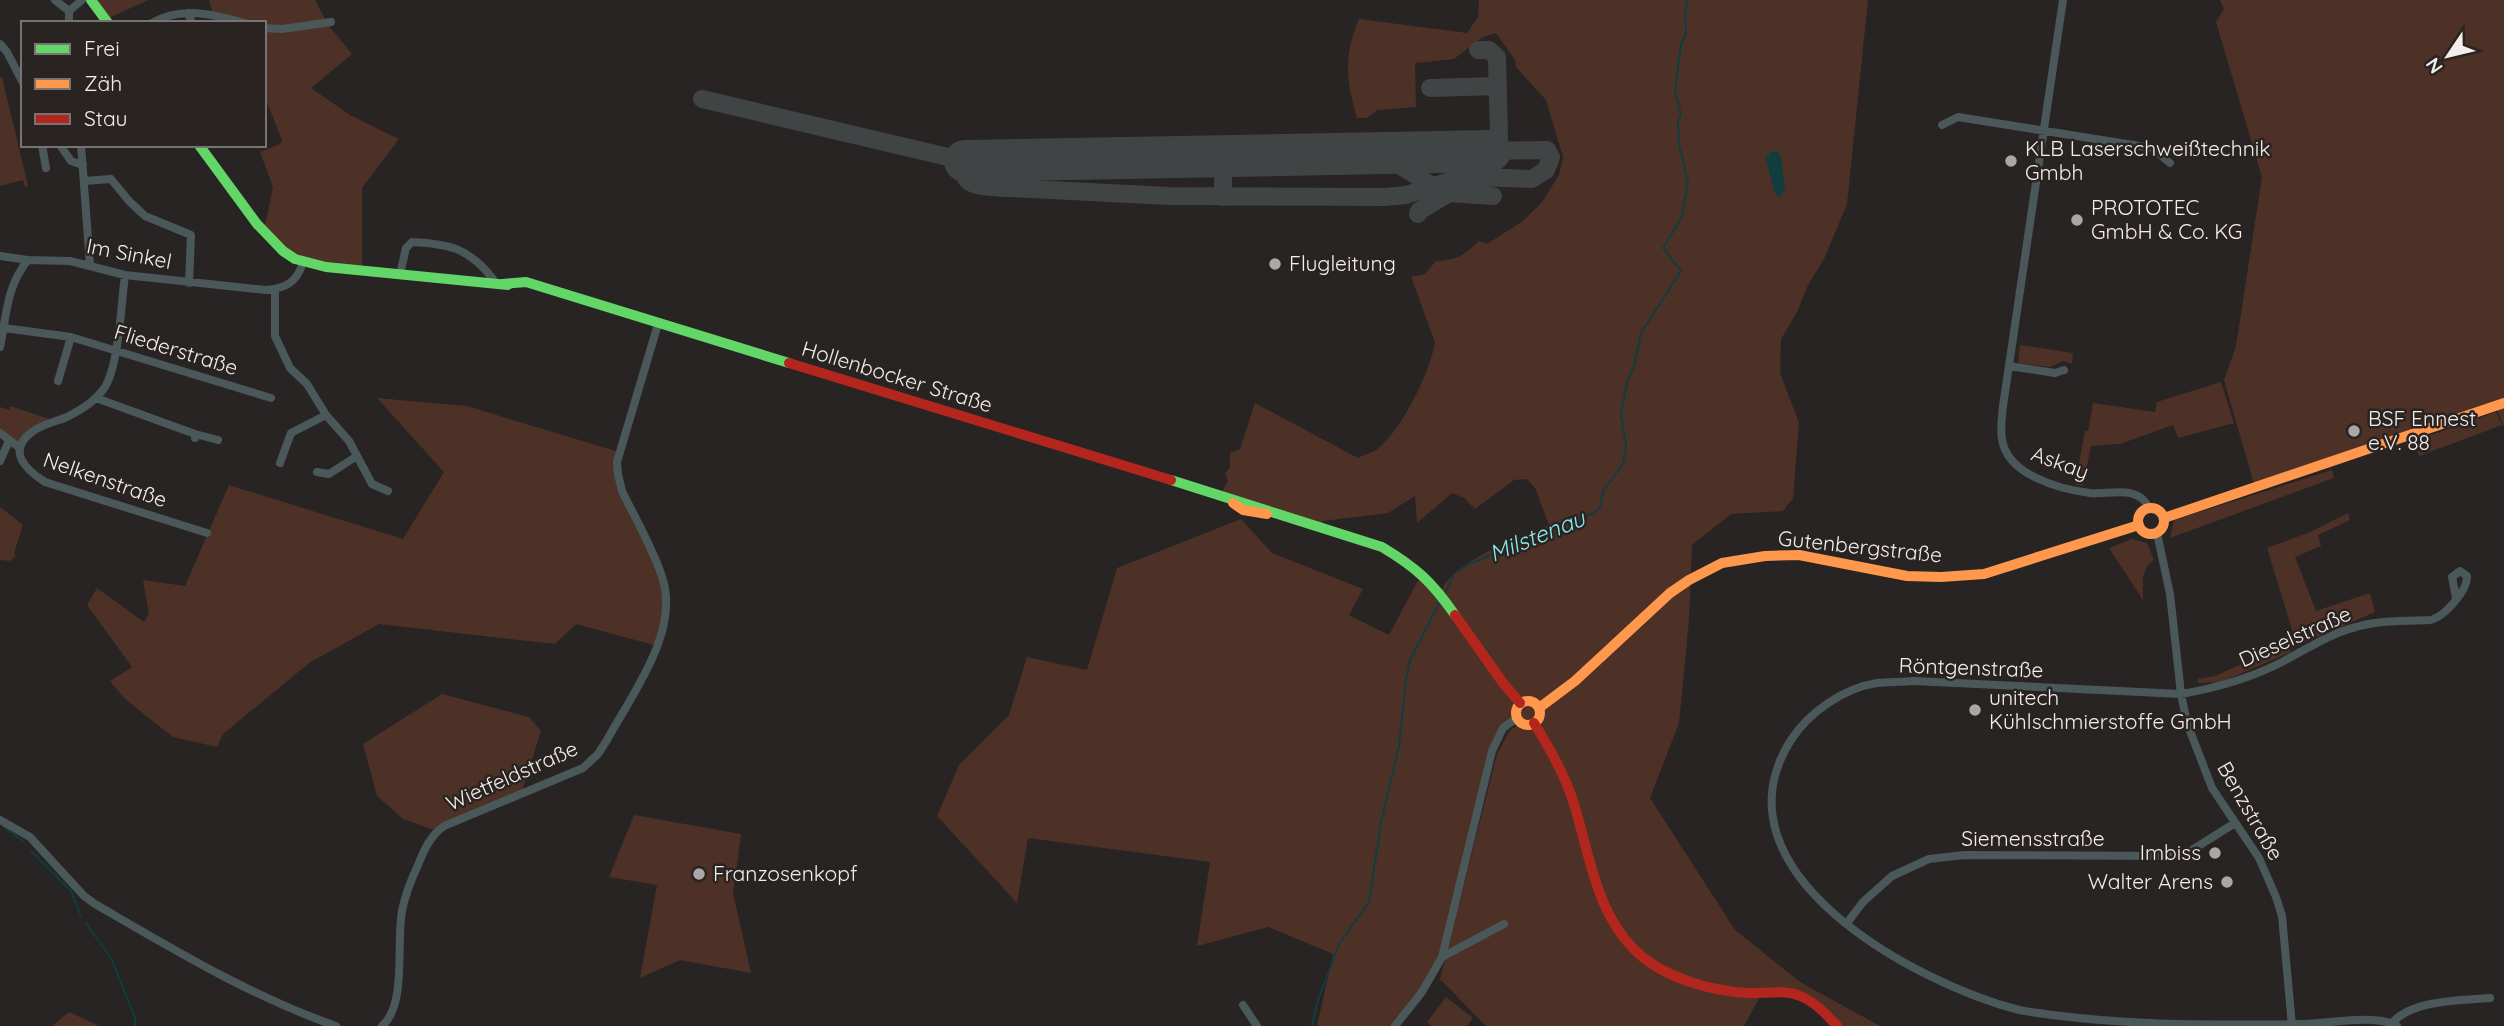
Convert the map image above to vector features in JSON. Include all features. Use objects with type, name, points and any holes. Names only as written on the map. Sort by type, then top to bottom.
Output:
[{"type":"main road","points":[[91,0],[107,21]]},
{"type":"main road","name":"Hollenbocker Straße","points":[[201,147],[278,247],[303,263],[555,292],[1382,547],[1412,565],[1443,598],[1520,703]]},
{"type":"main road","points":[[2164,518],[2504,403]]},
{"type":"main road","points":[[2149,508],[2160,510],[2164,518],[2162,528],[2157,533],[2145,533],[2138,525],[2139,514],[2149,508]]},
{"type":"main road","name":"Gutenbergstraße","points":[[1539,708],[1575,681],[1670,593],[1723,563],[1765,556],[1799,555],[1907,576],[1941,577],[1984,573],[2138,525]]},
{"type":"main road","points":[[1531,701],[1539,708],[1539,717],[1534,723],[1525,725],[1517,718],[1515,710],[1520,703],[1531,701]]},
{"type":"main road","points":[[1534,723],[1566,782],[1603,901],[1618,929],[1632,947],[1658,967],[1705,985],[1745,993],[1785,992],[1799,995],[1817,1005],[1837,1026]]},
{"type":"street","points":[[55,0],[69,11]]},
{"type":"street","points":[[69,21],[69,11],[82,0]]},
{"type":"street","name":"Askay","points":[[2063,0],[2001,426],[2004,448],[2012,462],[2036,477],[2065,488],[2090,493],[2129,492],[2140,496],[2149,508]]},
{"type":"street","points":[[155,21],[204,12],[237,21]]},
{"type":"street","points":[[188,13],[191,21]]},
{"type":"street","points":[[266,28],[282,29],[331,22]]},
{"type":"street","points":[[0,44],[21,79]]},
{"type":"street","points":[[1942,125],[1958,117],[2152,148],[2170,163]]},
{"type":"street","points":[[42,147],[46,168]]},
{"type":"street","points":[[61,147],[71,161],[83,164]]},
{"type":"street","points":[[81,147],[90,265]]},
{"type":"street","points":[[84,181],[111,179],[145,216],[191,235],[189,283]]},
{"type":"street","points":[[400,274],[406,248],[412,242],[431,243],[463,250],[481,263],[498,284]]},
{"type":"street","name":"Im Sinkel","points":[[0,256],[70,261],[125,275],[189,283],[275,289]]},
{"type":"street","points":[[0,347],[12,285],[27,260]]},
{"type":"street","points":[[303,263],[292,283],[275,289],[275,336],[290,368],[307,384],[326,415],[349,441],[372,484],[388,491]]},
{"type":"street","name":"Nelkenstraße","points":[[125,275],[112,370],[105,387],[96,398],[67,417],[32,432],[24,439],[20,454],[28,471],[45,482],[207,533]]},
{"type":"street","name":"Wietfeldstraße","points":[[382,1026],[395,1005],[402,908],[421,857],[433,836],[444,826],[576,772],[591,761],[607,740],[660,643],[666,611],[664,583],[622,491],[617,462],[658,324]]},
{"type":"street","name":"Fliederstraße","points":[[4,328],[71,337],[271,398]]},
{"type":"street","points":[[58,381],[71,337]]},
{"type":"street","points":[[2009,366],[2055,373],[2064,370]]},
{"type":"street","points":[[96,398],[195,436],[218,440]]},
{"type":"street","points":[[280,463],[291,433],[326,415]]},
{"type":"street","points":[[0,433],[20,448]]},
{"type":"street","points":[[0,461],[9,441]]},
{"type":"street","points":[[317,472],[329,474],[356,456]]},
{"type":"street","name":"Benzstraße","points":[[2157,533],[2170,594],[2181,694],[2187,723],[2213,788],[2247,839],[2268,877],[2281,916],[2292,1025]]},
{"type":"street","name":"Dieselstraße","points":[[2181,694],[2241,681],[2355,627],[2383,621],[2431,621],[2446,611],[2456,598]]},
{"type":"street","name":"Röntgenstraße","points":[[2181,694],[1914,681],[1875,684],[1848,692],[1799,727],[1785,750],[1776,775],[1772,801],[1774,827],[1785,857],[1799,878],[1822,903],[1883,949],[1921,973],[1971,994],[2018,1009],[2080,1022],[2132,1025],[2292,1025],[2379,1020],[2394,1025]]},
{"type":"street","points":[[1395,1026],[1422,992],[1442,957],[1492,751],[1503,728],[1517,718]]},
{"type":"street","points":[[0,820],[30,837],[84,896],[95,904],[253,993],[336,1026]]},
{"type":"street","name":"Siemensstraße","points":[[1847,923],[1863,902],[1892,876],[1929,859],[1964,855],[2171,856],[2192,850],[2235,823]]},
{"type":"street","points":[[1442,957],[1504,924]]},
{"type":"street","points":[[2394,1025],[2398,1016],[2443,1002],[2490,999]]},
{"type":"street","points":[[1242,1005],[1256,1026]]},
{"type":"shaded area","points":[[96,0],[148,0],[109,18]]},
{"type":"shaded area","points":[[209,0],[315,0],[329,26],[352,54],[311,88],[350,115],[399,139],[362,188],[362,271],[303,263],[264,231],[273,187],[260,152],[280,144],[282,140],[266,100],[266,21],[223,21],[214,18]]},
{"type":"shaded area","points":[[1479,0],[1868,0],[1847,204],[1824,259],[1781,339],[1780,373],[1799,423],[1793,498],[1783,511],[1731,514],[1692,545],[1689,620],[1679,723],[1650,798],[1735,930],[1800,982],[1880,1026],[1842,1026],[1811,996],[1762,993],[1744,1026],[1486,1026],[1440,979],[1497,754],[1510,730],[1517,726],[1529,729],[1518,721],[1503,728],[1496,738],[1442,957],[1395,1026],[1317,1026],[1333,954],[1268,927],[1197,946],[1210,862],[1028,838],[1017,903],[937,816],[959,765],[1009,715],[1027,657],[1087,670],[1117,568],[1241,519],[1272,553],[1363,589],[1349,615],[1389,635],[1422,573],[1440,594],[1457,571],[1471,561],[1549,525],[1535,488],[1527,479],[1514,480],[1475,509],[1464,498],[1452,493],[1417,523],[1415,496],[1388,513],[1323,521],[1319,527],[1220,496],[1228,481],[1225,473],[1230,468],[1230,453],[1240,449],[1255,403],[1358,458],[1380,447],[1399,425],[1415,397],[1435,342],[1411,277],[1425,274],[1436,261],[1460,256],[1479,241],[1487,244],[1523,221],[1542,202],[1559,175],[1563,157],[1546,100],[1516,67],[1515,60],[1496,33],[1483,37],[1454,59],[1415,63],[1416,107],[1377,110],[1367,118],[1357,118],[1350,92],[1348,57],[1359,19],[1467,33],[1478,17]]},
{"type":"shaded area","points":[[2220,0],[2504,0],[2504,427],[2497,410],[2397,445],[2341,458],[2254,484],[2224,380],[2236,346],[2262,177],[2216,22],[2224,9]]},
{"type":"shaded area","points":[[2,77],[28,186],[25,187],[23,180],[0,186]]},
{"type":"shaded area","points":[[2020,345],[2073,353],[2072,364],[2063,361],[2050,367],[2018,363]]},
{"type":"shaded area","points":[[2221,382],[2234,423],[2178,438],[2173,425],[2120,444],[2091,446],[2083,486],[2075,485],[2093,403],[2155,412],[2157,402]]},
{"type":"shaded area","points":[[377,398],[467,406],[619,452],[618,474],[666,592],[658,646],[576,624],[555,644],[379,624],[309,663],[223,734],[217,747],[173,737],[125,699],[110,681],[132,667],[87,605],[97,588],[144,622],[149,614],[143,580],[185,586],[229,485],[403,539],[444,472]]},
{"type":"shaded area","points":[[11,406],[55,421],[43,426],[20,448],[0,433],[0,407],[9,410]]},
{"type":"shaded area","points":[[2496,412],[2502,425],[2419,456],[2414,441]]},
{"type":"shaded area","points":[[2332,470],[2334,478],[2170,538],[2174,520]]},
{"type":"shaded area","points":[[0,507],[23,525],[14,553],[16,556],[10,561],[0,560]]},
{"type":"shaded area","points":[[2348,513],[2350,520],[2318,535],[2321,546],[2295,557],[2316,611],[2370,593],[2375,612],[2297,646],[2267,548],[2310,532]]},
{"type":"shaded area","points":[[2132,539],[2147,543],[2154,560],[2144,573],[2143,600],[2109,548]]},
{"type":"shaded area","points":[[2288,643],[2291,652],[2221,682],[2198,683],[2198,679],[2215,676]]},
{"type":"shaded area","points":[[442,694],[529,717],[541,731],[521,794],[437,831],[403,819],[377,796],[363,744]]},
{"type":"shaded area","points":[[634,815],[741,834],[733,893],[751,973],[680,960],[640,978],[657,885],[609,877]]},
{"type":"shaded area","points":[[1446,997],[1473,1018],[1467,1026],[1432,1026],[1427,1022]]},
{"type":"shaded area","points":[[69,1012],[99,1026],[52,1026]]},
{"type":"water","points":[[1777,151],[1781,157],[1785,190],[1780,197],[1775,194],[1765,156],[1770,155],[1769,152]]},
{"type":"waterway","name":"Milstenau","points":[[1445,593],[1454,574],[1467,565],[1600,508],[1603,491],[1623,464],[1626,444],[1621,415],[1627,381],[1634,366],[1641,333],[1681,271],[1663,248],[1682,217],[1688,183],[1679,144],[1678,123],[1681,114],[1675,91],[1681,45],[1686,33],[1687,0]]},
{"type":"waterway","name":"Milstenau","points":[[1312,1026],[1317,1003],[1339,944],[1369,902],[1381,823],[1399,745],[1410,660],[1440,601]]},
{"type":"waterway","points":[[4,827],[23,841]]},
{"type":"waterway","points":[[31,851],[71,891],[81,916]]},
{"type":"waterway","points":[[86,923],[112,960],[135,1018],[135,1026]]},
{"type":"taxiway","points":[[1478,50],[1489,50],[1497,57],[1499,137],[1490,151]]},
{"type":"taxiway","points":[[1430,88],[1497,86]]},
{"type":"taxiway","points":[[702,99],[965,161],[964,171],[970,182],[1009,188]]},
{"type":"taxiway","points":[[1008,160],[1000,175],[1009,188],[1169,196],[1385,197],[1406,195],[1456,179],[1532,179],[1546,170],[1551,157],[1547,150],[1490,151]]},
{"type":"taxiway","points":[[1455,151],[1464,165],[1456,179]]},
{"type":"taxiway","points":[[1380,153],[1439,190]]},
{"type":"taxiway","points":[[1223,156],[1223,197]]},
{"type":"taxiway","points":[[1418,214],[1449,193],[1493,196]]},
{"type":"runway","points":[[965,161],[1490,151]]},
{"type":"traffic: fast","points":[[91,0],[107,21]]},
{"type":"traffic: fast","points":[[200,147],[257,224],[283,251],[295,259],[326,267],[508,285]]},
{"type":"traffic: fast","points":[[503,284],[526,282],[789,363]]},
{"type":"traffic: fast","points":[[1171,480],[1382,547],[1423,576],[1455,615]]},
{"type":"traffic: slow","points":[[2164,518],[2504,403]]},
{"type":"traffic: slow","points":[[1233,503],[1243,510],[1267,514]]},
{"type":"traffic: slow","points":[[2151,508],[2160,512],[2164,521],[2160,530],[2151,534],[2142,530],[2138,521],[2142,512],[2151,508]]},
{"type":"traffic: slow","points":[[1539,708],[1575,681],[1670,593],[1722,563],[1765,556],[1799,555],[1907,576],[1984,574],[2139,525]]},
{"type":"traffic: slow","points":[[1528,701],[1537,704],[1540,713],[1537,722],[1528,725],[1519,722],[1516,713],[1519,704],[1528,701]]},
{"type":"traffic: jam","points":[[789,363],[1171,480]]},
{"type":"traffic: jam","points":[[1455,615],[1520,703]]},
{"type":"traffic: jam","points":[[1534,723],[1557,762],[1570,793],[1604,903],[1613,921],[1639,954],[1662,970],[1704,986],[1733,992],[1781,992],[1800,996],[1815,1005],[1837,1026]]},
{"type":"place","name":"KLB Laserschweißtechnik Gmbh","points":[[2011,161]]},
{"type":"place","name":"PROTOTEC GmbH & Co. KG","points":[[2077,220]]},
{"type":"place","name":"Flugleitung","points":[[1275,264]]},
{"type":"place","name":"BSF Ennest e.V. 88","points":[[2354,431]]},
{"type":"place","name":"unitech Kühlschmierstoffe GmbH","points":[[1975,710]]},
{"type":"place","name":"Imbiss","points":[[2215,853]]},
{"type":"place","name":"Franzosenkopf","points":[[699,874]]},
{"type":"place","name":"Walter Arens","points":[[2227,882]]}]
